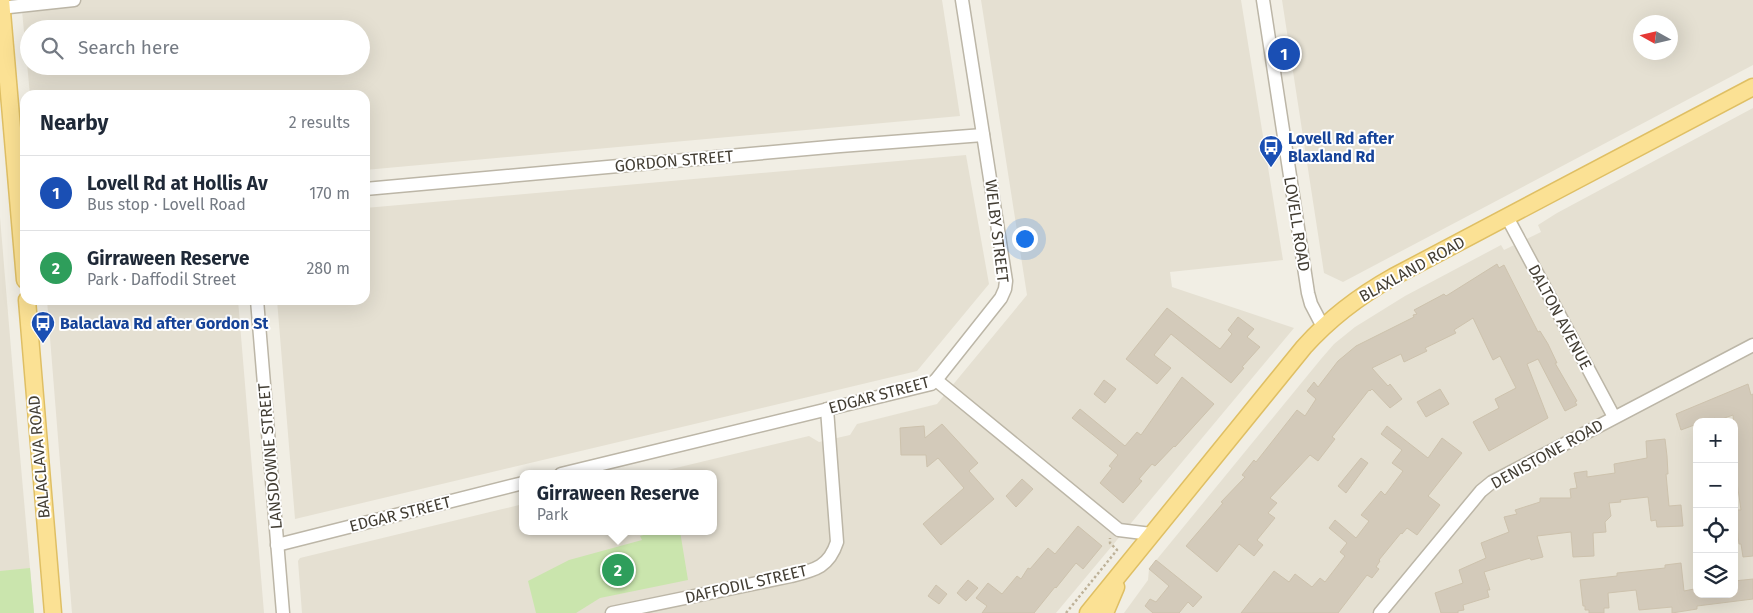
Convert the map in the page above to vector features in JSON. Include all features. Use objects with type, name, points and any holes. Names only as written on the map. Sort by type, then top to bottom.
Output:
[{"type":"main road","points":[[1,5],[20,192]]},
{"type":"main road","name":"BLAXLAND ROAD","points":[[1088,613],[1304,347],[1323,327],[1368,291],[1753,87]]},
{"type":"main road","name":"BALACLAVA ROAD","points":[[27,305],[53,613]]},
{"type":"main road","points":[[1105,613],[1123,568]]},
{"type":"street","points":[[1,5],[74,0]]},
{"type":"street","name":"WELBY STREET","points":[[936,380],[1001,298],[1005,289],[1005,273],[962,0]]},
{"type":"street","name":"LOVELL ROAD","points":[[1264,0],[1308,293],[1311,304],[1323,327]]},
{"type":"street","name":"GORDON STREET","points":[[370,190],[984,134]]},
{"type":"street","name":"DALTON AVENUE","points":[[1506,217],[1614,417]]},
{"type":"street","name":"LANSDOWNE STREET","points":[[257,305],[283,613]]},
{"type":"street","name":"DENISTONE ROAD","points":[[1380,613],[1481,491],[1492,482],[1753,345]]},
{"type":"street","name":"EDGAR STREET","points":[[577,470],[931,384],[936,380],[1119,530],[1151,534]]},
{"type":"street","name":"DAFFODIL STREET","points":[[612,613],[654,609],[809,572],[825,564],[833,554],[837,542],[827,409]]},
{"type":"street","name":"EDGAR STREET","points":[[277,545],[519,484]]},
{"type":"path","points":[[1066,613],[1117,550],[1110,543]]},
{"type":"shaded area","points":[[21,0],[942,0],[960,116],[370,170],[370,90],[30,90],[28,75],[370,75],[370,20],[23,20]]},
{"type":"shaded area","points":[[981,0],[1241,0],[1283,260],[1170,272],[1172,287],[1294,328],[1056,613],[302,613],[298,561],[300,558],[519,505],[519,535],[717,535],[717,470],[668,470],[809,436],[819,442],[850,435],[857,424],[937,404],[1027,295]]},
{"type":"shaded area","points":[[1282,0],[1753,0],[1753,65],[1343,282],[1324,273]]},
{"type":"shaded area","points":[[1753,108],[1753,613],[1124,613],[1148,580],[1149,569],[1334,344],[1355,327],[1405,296],[1501,245],[1504,250],[1541,232],[1538,225]]},
{"type":"shaded area","points":[[966,155],[989,284],[917,371],[295,519],[277,305],[370,305],[370,208]]},
{"type":"shaded area","points":[[0,217],[18,433],[34,613],[0,613]]},
{"type":"shaded area","points":[[47,305],[238,305],[264,613],[72,613]]},
{"type":"green space","points":[[681,535],[688,580],[600,598],[576,613],[536,613],[528,581],[569,560],[642,540],[640,536]]},
{"type":"green space","points":[[30,568],[34,613],[0,613],[0,571]]},
{"type":"building","points":[[1497,264],[1499,268],[1504,265],[1538,332],[1540,331],[1548,344],[1557,363],[1555,363],[1577,401],[1575,402],[1577,405],[1565,411],[1538,359],[1527,364],[1548,418],[1489,451],[1473,422],[1499,408],[1495,399],[1516,388],[1500,356],[1493,360],[1473,318],[1454,330],[1456,333],[1425,348],[1427,351],[1404,362],[1401,354],[1372,368],[1388,386],[1390,384],[1402,399],[1390,408],[1372,389],[1369,390],[1332,437],[1335,439],[1318,461],[1310,455],[1270,498],[1277,503],[1268,513],[1275,518],[1257,540],[1263,545],[1254,556],[1239,544],[1217,572],[1186,546],[1223,503],[1221,502],[1245,477],[1242,475],[1254,460],[1256,462],[1297,410],[1305,416],[1316,399],[1307,391],[1314,382],[1318,387],[1338,361],[1356,346],[1414,317],[1413,315],[1417,314],[1414,310],[1444,294],[1446,296]]},
{"type":"building","points":[[1167,308],[1220,349],[1232,334],[1228,330],[1238,317],[1254,329],[1247,337],[1260,347],[1231,383],[1171,334],[1154,355],[1171,368],[1157,384],[1126,359]]},
{"type":"building","points":[[1182,377],[1214,404],[1175,447],[1155,466],[1152,464],[1139,479],[1142,481],[1123,503],[1100,483],[1112,468],[1109,466],[1118,455],[1072,418],[1080,409],[1125,446],[1137,432],[1141,435]]},
{"type":"building","points":[[1104,380],[1116,389],[1105,403],[1094,394]]},
{"type":"building","points":[[1748,384],[1751,395],[1753,394],[1753,556],[1743,557],[1738,536],[1738,510],[1741,510],[1738,489],[1738,418],[1733,418],[1733,415],[1724,418],[1693,418],[1693,426],[1681,430],[1676,414]]},
{"type":"building","points":[[1440,389],[1449,404],[1426,417],[1417,402]]},
{"type":"building","points":[[942,424],[978,463],[969,471],[994,499],[941,545],[923,524],[964,488],[938,458],[927,467],[926,455],[901,455],[900,428],[924,426],[925,438]]},
{"type":"building","points":[[1387,426],[1428,458],[1442,438],[1462,453],[1428,496],[1440,505],[1417,535],[1407,528],[1401,533],[1379,560],[1376,567],[1379,569],[1372,578],[1367,575],[1338,613],[1241,613],[1274,571],[1289,582],[1295,574],[1312,587],[1320,578],[1325,582],[1345,556],[1340,552],[1347,543],[1329,528],[1335,520],[1356,538],[1369,521],[1361,515],[1381,491],[1385,495],[1403,471],[1392,463],[1402,450],[1381,434]]},
{"type":"building","points":[[1665,439],[1669,506],[1681,505],[1683,526],[1657,527],[1656,520],[1651,521],[1648,497],[1609,503],[1611,516],[1605,522],[1606,532],[1593,533],[1594,556],[1573,557],[1571,532],[1537,536],[1543,557],[1531,560],[1530,558],[1484,572],[1490,590],[1487,590],[1489,597],[1463,605],[1464,610],[1458,611],[1458,613],[1441,613],[1435,593],[1463,583],[1459,570],[1486,558],[1481,543],[1509,532],[1504,517],[1517,514],[1515,510],[1540,502],[1540,498],[1571,498],[1570,489],[1577,488],[1574,473],[1587,471],[1587,477],[1615,473],[1614,464],[1647,458],[1646,441]]},
{"type":"building","points":[[1361,458],[1368,463],[1346,493],[1338,486]]},
{"type":"building","points":[[1022,479],[1033,489],[1016,507],[1006,496]]},
{"type":"building","points":[[1078,526],[1102,546],[1083,569],[1076,563],[1034,613],[982,613],[987,606],[976,598],[988,583],[1002,594],[1017,576],[1021,579],[1028,568],[1030,569],[1048,548],[1055,554]]},
{"type":"building","points":[[1156,560],[1202,597],[1193,607],[1188,602],[1179,613],[1153,613],[1145,606],[1150,599],[1156,602],[1169,586],[1149,569]]},
{"type":"building","points":[[1681,563],[1684,591],[1693,589],[1693,598],[1738,598],[1738,581],[1753,579],[1753,599],[1697,606],[1697,609],[1672,613],[1672,607],[1639,610],[1636,590],[1608,593],[1609,608],[1604,608],[1604,613],[1589,613],[1589,610],[1585,610],[1580,580],[1617,576],[1617,573],[1665,568],[1665,565]]},
{"type":"building","points":[[968,580],[978,588],[966,601],[957,593]]},
{"type":"building","points":[[936,585],[947,594],[939,604],[928,596]]},
{"type":"place","name":"Lovell Rd at Hollis Av","points":[[1284,54]]},
{"type":"place","name":"Lovell Rd after Blaxland Rd","points":[[1271,168]]},
{"type":"place","name":"Balaclava Rd after Gordon St","points":[[43,344]]},
{"type":"place","name":"Girraween Reserve","points":[[618,570]]}]
